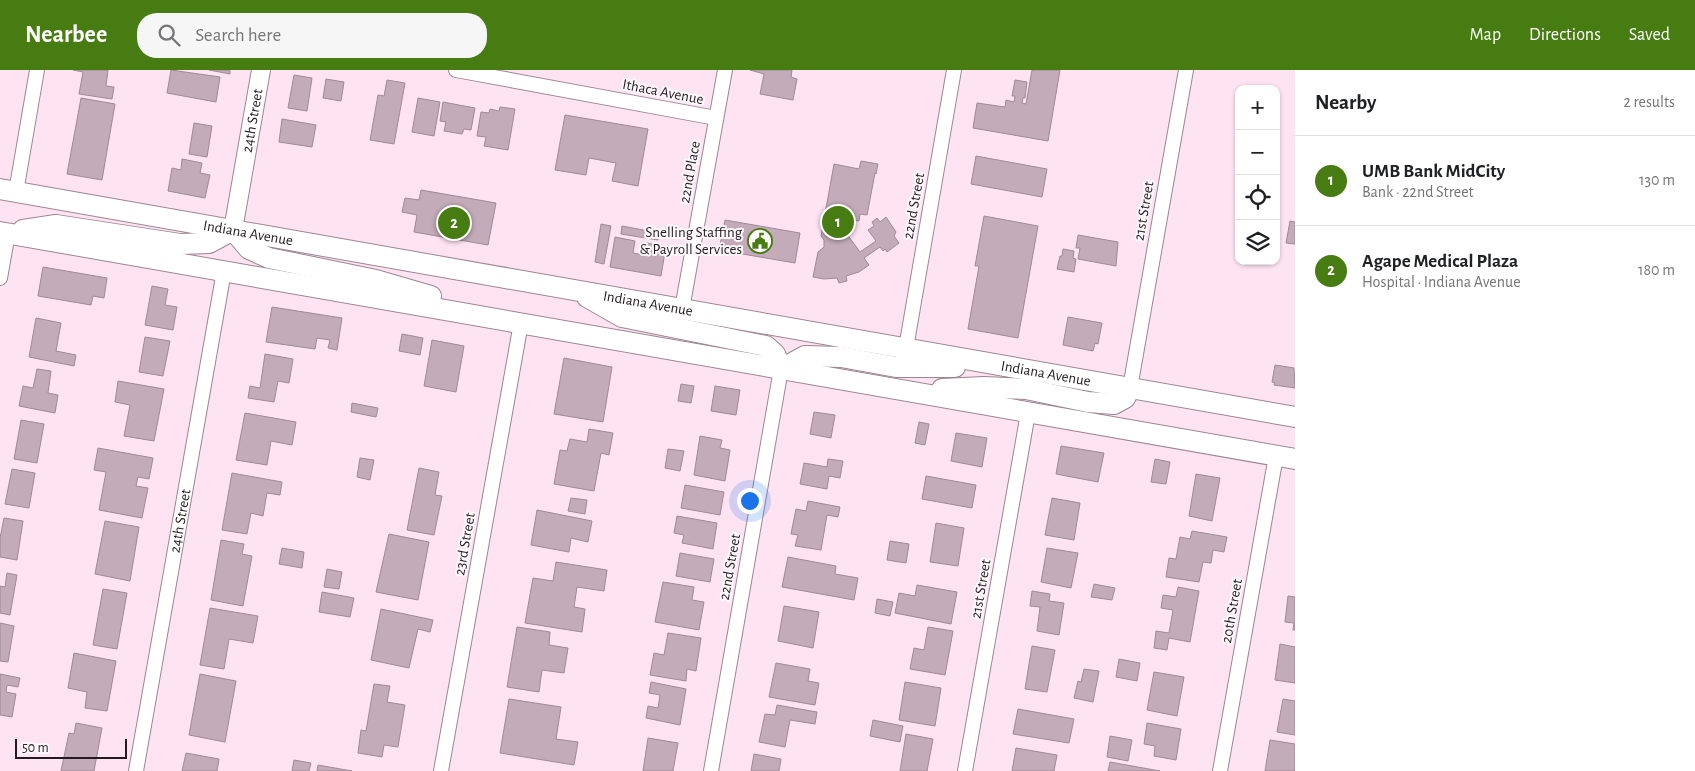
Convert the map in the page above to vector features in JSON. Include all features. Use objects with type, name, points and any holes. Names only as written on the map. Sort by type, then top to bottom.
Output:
[{"type":"main road","name":"Indiana Avenue","points":[[8,190],[1295,417]]},
{"type":"main road","points":[[4,232],[56,225],[180,244],[209,243],[233,230],[249,249],[269,258],[376,280],[521,324]]},
{"type":"main road","points":[[4,232],[1285,457]]},
{"type":"main road","points":[[577,290],[622,317],[766,346],[774,354],[782,369]]},
{"type":"main road","points":[[782,369],[804,356],[841,357],[896,367],[1008,366]]},
{"type":"main road","points":[[908,392],[984,387],[1026,389],[1088,402],[1114,404],[1125,398],[1130,388]]},
{"type":"street","points":[[8,190],[37,70]]},
{"type":"street","name":"24th Street","points":[[233,230],[262,70]]},
{"type":"street","name":"Ithaca Avenue","points":[[456,70],[482,72],[716,118]]},
{"type":"street","name":"22nd Place","points":[[682,309],[725,70]]},
{"type":"street","name":"22nd Street","points":[[906,348],[954,70]]},
{"type":"street","name":"21st Street","points":[[1130,388],[1186,70]]},
{"type":"street","points":[[0,278],[4,232]]},
{"type":"street","name":"24th Street","points":[[136,771],[224,271]]},
{"type":"street","name":"23rd Street","points":[[445,770],[521,324]]},
{"type":"street","name":"22nd Street","points":[[711,771],[782,369]]},
{"type":"street","name":"21st Street","points":[[965,771],[1028,413]]},
{"type":"street","name":"20th Street","points":[[1220,771],[1285,457]]},
{"type":"building","points":[[73,70],[108,70],[106,86],[114,87],[112,99],[79,94],[83,72]]},
{"type":"building","points":[[171,70],[220,77],[216,102],[167,93]]},
{"type":"building","points":[[209,70],[230,70],[230,74]]},
{"type":"building","points":[[750,70],[792,70],[791,77],[797,79],[793,100],[760,94],[764,74]]},
{"type":"building","points":[[1032,70],[1060,70],[1048,141],[973,128],[977,103],[1005,107],[1006,100],[1014,102],[1015,96],[1012,96],[1015,80],[1027,82],[1025,98],[1023,98],[1022,103],[1026,104]]},
{"type":"building","points":[[294,75],[312,78],[307,111],[288,108]]},
{"type":"building","points":[[326,79],[344,82],[341,101],[323,98]]},
{"type":"building","points":[[387,80],[405,83],[394,144],[370,140],[378,95],[384,96]]},
{"type":"building","points":[[81,98],[115,104],[102,180],[67,174]]},
{"type":"building","points":[[418,98],[440,102],[434,136],[412,132]]},
{"type":"building","points":[[443,102],[475,108],[471,130],[464,129],[462,134],[444,131],[446,122],[440,121]]},
{"type":"building","points":[[500,107],[515,109],[508,150],[484,146],[486,137],[477,136],[481,112],[489,113],[490,109],[499,111]]},
{"type":"building","points":[[565,115],[648,129],[638,186],[612,181],[616,163],[589,158],[586,175],[555,170]]},
{"type":"building","points":[[282,119],[316,125],[312,147],[279,142]]},
{"type":"building","points":[[194,123],[212,126],[207,157],[189,154]]},
{"type":"building","points":[[976,156],[1047,169],[1042,197],[971,184]]},
{"type":"building","points":[[182,159],[202,163],[200,173],[210,175],[205,198],[168,191],[172,168],[181,170]]},
{"type":"building","points":[[861,161],[878,164],[867,215],[860,214],[859,221],[853,220],[852,227],[845,226],[844,230],[860,252],[876,241],[868,230],[874,226],[872,222],[877,218],[880,222],[886,217],[896,232],[894,236],[899,243],[887,252],[885,249],[883,251],[880,247],[864,258],[869,265],[859,272],[846,276],[847,281],[839,283],[837,278],[824,279],[813,277],[818,252],[824,247],[824,240],[821,236],[834,164],[859,169]]},
{"type":"building","points":[[421,190],[496,203],[488,245],[414,232],[417,215],[402,212],[405,198],[419,200]]},
{"type":"building","points":[[984,216],[1038,226],[1018,338],[968,329],[979,266],[975,266]]},
{"type":"building","name":"Snelling Staffing & Payroll Services","points":[[725,220],[800,233],[795,263],[719,250]]},
{"type":"building","points":[[1290,221],[1295,222],[1295,244],[1286,243]]},
{"type":"building","points":[[601,224],[611,226],[604,264],[595,262]]},
{"type":"building","points":[[622,226],[659,233],[658,240],[621,234]]},
{"type":"building","points":[[1078,235],[1118,242],[1116,266],[1078,259],[1080,248],[1076,248]]},
{"type":"building","points":[[615,237],[635,241],[633,253],[644,255],[646,243],[666,246],[661,276],[610,267]]},
{"type":"building","points":[[1063,249],[1074,251],[1073,258],[1076,259],[1074,272],[1057,269]]},
{"type":"building","points":[[43,267],[107,278],[104,298],[93,296],[91,305],[38,296]]},
{"type":"building","points":[[152,286],[168,289],[165,305],[177,307],[173,330],[145,325]]},
{"type":"building","points":[[272,307],[342,318],[337,350],[328,348],[330,340],[317,338],[315,349],[266,342]]},
{"type":"building","points":[[1068,317],[1102,323],[1098,344],[1095,343],[1093,351],[1063,345]]},
{"type":"building","points":[[36,318],[61,323],[56,351],[76,355],[74,366],[29,357]]},
{"type":"building","points":[[402,334],[423,338],[420,355],[399,351]]},
{"type":"building","points":[[145,337],[170,341],[163,376],[139,372]]},
{"type":"building","points":[[432,340],[464,346],[456,392],[424,386]]},
{"type":"building","points":[[265,354],[293,359],[289,383],[278,381],[274,402],[248,398],[250,386],[260,388]]},
{"type":"building","points":[[564,358],[612,367],[603,422],[554,414]]},
{"type":"building","points":[[1275,365],[1294,368],[1295,388],[1274,385],[1275,383],[1272,382]]},
{"type":"building","points":[[37,369],[51,371],[48,393],[58,395],[55,413],[19,406],[23,386],[33,388]]},
{"type":"building","points":[[118,381],[164,389],[154,441],[124,436],[130,405],[115,402]]},
{"type":"building","points":[[681,384],[694,386],[691,403],[678,401]]},
{"type":"building","points":[[715,386],[740,390],[736,415],[711,411]]},
{"type":"building","points":[[352,403],[378,408],[376,417],[351,412]]},
{"type":"building","points":[[814,412],[835,415],[831,438],[810,434]]},
{"type":"building","points":[[245,413],[296,422],[292,445],[271,441],[267,465],[236,460]]},
{"type":"building","points":[[21,420],[44,424],[37,463],[14,459]]},
{"type":"building","points":[[919,422],[929,424],[925,445],[915,443]]},
{"type":"building","points":[[589,429],[613,433],[609,455],[601,453],[594,491],[554,484],[560,450],[567,451],[570,439],[587,442]]},
{"type":"building","points":[[956,433],[987,438],[982,467],[951,461]]},
{"type":"building","points":[[700,436],[722,440],[720,448],[730,450],[725,481],[694,475]]},
{"type":"building","points":[[1061,446],[1104,453],[1098,482],[1056,474]]},
{"type":"building","points":[[98,448],[153,458],[149,479],[138,477],[136,486],[148,488],[142,518],[99,510],[106,472],[94,470]]},
{"type":"building","points":[[668,449],[684,451],[680,471],[665,468]]},
{"type":"building","points":[[360,458],[374,460],[370,480],[357,477]]},
{"type":"building","points":[[828,459],[843,461],[840,478],[829,476],[827,489],[800,484],[804,463],[827,467]]},
{"type":"building","points":[[1155,459],[1170,462],[1166,484],[1151,482]]},
{"type":"building","points":[[419,468],[439,472],[435,495],[442,496],[434,535],[407,530]]},
{"type":"building","points":[[12,469],[35,473],[29,508],[5,504]]},
{"type":"building","points":[[232,473],[282,482],[280,495],[267,493],[263,516],[251,513],[247,534],[222,530]]},
{"type":"building","points":[[1196,474],[1220,478],[1212,521],[1189,516]]},
{"type":"building","points":[[926,476],[976,485],[972,508],[922,499]]},
{"type":"building","points":[[685,485],[724,492],[720,515],[681,508]]},
{"type":"building","points":[[571,498],[587,500],[585,514],[568,511]]},
{"type":"building","points":[[1052,498],[1080,503],[1074,540],[1045,535]]},
{"type":"building","points":[[808,501],[840,507],[838,517],[827,515],[821,550],[795,546],[798,535],[791,534],[796,509],[806,511]]},
{"type":"building","points":[[537,510],[592,521],[588,542],[571,538],[569,552],[531,545]]},
{"type":"building","points":[[677,516],[717,523],[713,549],[682,543],[684,535],[674,533]]},
{"type":"building","points":[[4,518],[23,521],[17,560],[0,557],[0,538]]},
{"type":"building","points":[[105,521],[139,527],[130,581],[95,574]]},
{"type":"building","points":[[936,523],[964,528],[958,566],[930,562]]},
{"type":"building","points":[[1192,531],[1227,537],[1224,552],[1213,550],[1211,563],[1203,562],[1199,582],[1166,577],[1169,558],[1176,559],[1180,537],[1190,539]]},
{"type":"building","points":[[389,534],[429,542],[418,600],[376,592]]},
{"type":"building","points":[[221,540],[244,544],[242,554],[252,556],[243,606],[211,600]]},
{"type":"building","points":[[890,541],[909,544],[906,563],[887,560]]},
{"type":"building","points":[[282,548],[304,552],[302,568],[279,564]]},
{"type":"building","points":[[1047,548],[1078,553],[1071,588],[1041,582]]},
{"type":"building","points":[[680,553],[714,559],[710,582],[676,576]]},
{"type":"building","points":[[788,557],[836,566],[835,574],[858,578],[854,600],[782,587]]},
{"type":"building","points":[[556,562],[607,570],[604,591],[577,587],[574,607],[585,609],[582,632],[525,623],[533,578],[553,581]]},
{"type":"building","points":[[327,569],[342,572],[339,589],[324,587]]},
{"type":"building","points":[[7,573],[17,575],[10,615],[0,613],[0,586],[5,587]]},
{"type":"building","points":[[663,582],[694,587],[692,600],[704,602],[699,630],[655,622]]},
{"type":"building","points":[[1094,584],[1115,588],[1112,600],[1091,597]]},
{"type":"building","points":[[917,585],[957,592],[951,624],[895,613],[899,593],[915,596]]},
{"type":"building","points":[[1178,587],[1199,591],[1190,642],[1169,638],[1167,650],[1154,648],[1156,631],[1169,633],[1173,610],[1161,608],[1163,595],[1176,597]]},
{"type":"building","points":[[103,589],[127,593],[117,649],[93,645]]},
{"type":"building","points":[[1032,591],[1050,594],[1049,601],[1064,603],[1059,635],[1037,631],[1040,607],[1030,606]]},
{"type":"building","points":[[322,592],[354,598],[350,617],[319,612]]},
{"type":"building","points":[[1288,596],[1295,597],[1295,630],[1293,630],[1294,623],[1285,622]]},
{"type":"building","points":[[877,599],[893,602],[890,616],[875,613]]},
{"type":"building","points":[[784,606],[819,612],[813,648],[778,641]]},
{"type":"building","points":[[210,608],[258,616],[253,643],[229,639],[224,669],[200,665]]},
{"type":"building","points":[[381,609],[433,620],[430,632],[418,629],[409,668],[371,660]]},
{"type":"building","points":[[0,623],[14,626],[8,662],[0,661]]},
{"type":"building","points":[[517,627],[550,632],[549,645],[568,648],[564,673],[542,670],[539,692],[507,687]]},
{"type":"building","points":[[928,627],[953,631],[945,675],[910,669],[914,648],[924,650]]},
{"type":"building","points":[[668,633],[701,638],[696,671],[687,669],[686,681],[650,675],[654,653],[664,655]]},
{"type":"building","points":[[1280,644],[1295,647],[1295,683],[1275,680]]},
{"type":"building","points":[[1032,646],[1055,650],[1047,692],[1025,689]]},
{"type":"building","points":[[74,653],[116,661],[107,711],[85,708],[87,692],[68,688]]},
{"type":"building","points":[[1119,659],[1140,663],[1137,681],[1116,677]]},
{"type":"building","points":[[776,663],[810,669],[808,681],[819,683],[815,705],[769,697]]},
{"type":"building","points":[[1084,669],[1099,671],[1093,702],[1074,698],[1078,681],[1081,682]]},
{"type":"building","points":[[1154,672],[1184,677],[1177,716],[1147,710]]},
{"type":"building","points":[[0,674],[20,678],[18,687],[7,685],[6,692],[16,694],[12,717],[0,715]]},
{"type":"building","points":[[200,674],[236,681],[225,742],[189,735]]},
{"type":"building","points":[[651,682],[686,689],[680,725],[646,718],[648,706],[658,708],[660,695],[649,693]]},
{"type":"building","points":[[905,682],[941,688],[935,726],[899,720]]},
{"type":"building","points":[[374,684],[390,686],[387,702],[405,705],[398,747],[384,745],[382,757],[358,753],[361,730],[366,731]]},
{"type":"building","points":[[509,699],[561,707],[556,739],[578,742],[574,765],[500,753]]},
{"type":"building","points":[[1283,699],[1295,701],[1295,735],[1277,732]]},
{"type":"building","points":[[777,705],[817,712],[815,724],[790,720],[785,747],[759,742],[765,714],[775,715]]},
{"type":"building","points":[[1018,709],[1074,719],[1069,743],[1013,734]]},
{"type":"building","points":[[873,720],[903,726],[900,742],[870,736]]},
{"type":"building","points":[[76,723],[102,728],[94,771],[61,771],[69,733],[74,734]]},
{"type":"building","points":[[1147,723],[1181,729],[1176,760],[1154,756],[1155,746],[1144,744]]},
{"type":"building","points":[[906,734],[933,739],[927,771],[900,771]]},
{"type":"building","points":[[1110,736],[1132,740],[1128,761],[1107,757]]},
{"type":"building","points":[[648,738],[678,743],[673,771],[643,771]]},
{"type":"building","points":[[1270,740],[1295,744],[1295,771],[1265,771]]},
{"type":"building","points":[[1016,748],[1057,755],[1054,771],[1012,771]]},
{"type":"building","points":[[186,753],[219,759],[217,771],[182,771]]},
{"type":"building","points":[[754,754],[781,759],[779,771],[751,771]]},
{"type":"building","points":[[294,760],[311,763],[309,771],[292,771]]},
{"type":"building","points":[[1110,762],[1160,771],[1108,771]]},
{"type":"building","points":[[318,765],[352,771],[317,771]]},
{"type":"place","name":"UMB Bank MidCity","points":[[838,222]]},
{"type":"place","name":"Agape Medical Plaza","points":[[454,223]]},
{"type":"place","name":"Snelling Staffing & Payroll Services","points":[[760,241]]}]
